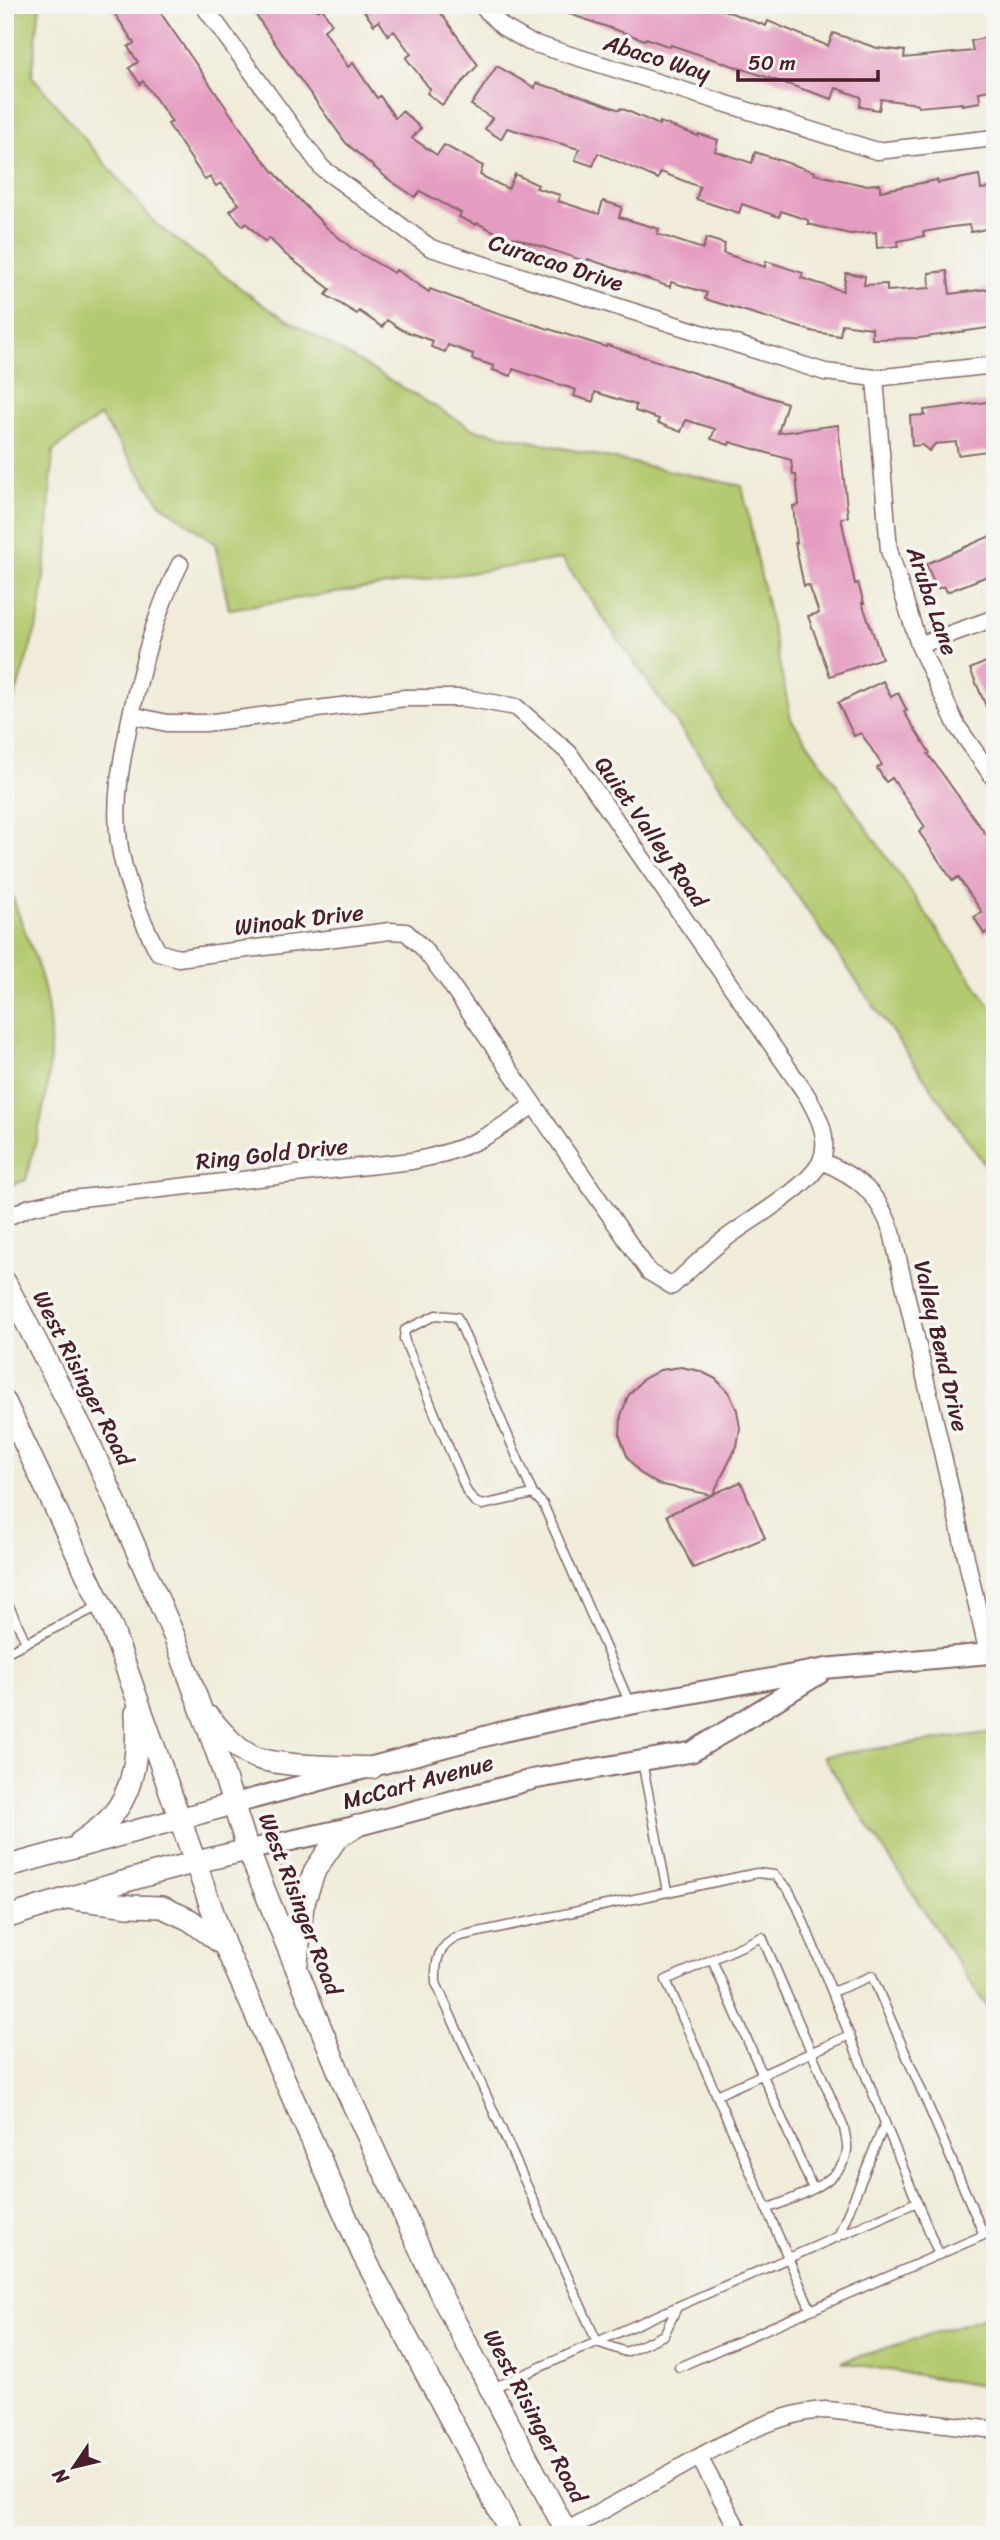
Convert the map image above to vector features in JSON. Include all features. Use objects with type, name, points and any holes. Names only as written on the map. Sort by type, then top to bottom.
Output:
[{"type":"main road","name":"West Risinger Road","points":[[5,1282],[89,1442],[175,1638],[248,1850],[345,2087],[443,2299],[565,2534]]},
{"type":"main road","points":[[5,1402],[101,1605],[134,1687],[225,1946],[363,2255],[512,2535]]},
{"type":"main road","points":[[74,1847],[110,1819],[122,1802],[134,1771],[138,1748],[134,1687]]},
{"type":"main road","points":[[200,1706],[235,1745],[267,1762],[372,1768]]},
{"type":"main road","name":"McCart Avenue","points":[[5,1867],[233,1804]]},
{"type":"main road","points":[[297,1969],[303,1905],[315,1870],[337,1838],[357,1826]]},
{"type":"main road","name":"McCart Avenue","points":[[5,1919],[65,1898],[248,1850]]},
{"type":"main road","points":[[65,1898],[129,1906],[162,1906],[190,1920],[225,1946]]},
{"type":"street","name":"Curacao Drive","points":[[203,5],[322,168],[431,248],[825,372],[875,378],[995,365]]},
{"type":"street","name":"Abaco Way","points":[[481,5],[503,27],[529,42],[877,151],[995,138]]},
{"type":"street","name":"Aruba Lane","points":[[875,378],[889,550],[919,645],[957,726],[995,780]]},
{"type":"street","name":"Winoak Drive","points":[[180,564],[157,614],[131,715],[119,776],[117,806],[119,843],[130,883],[158,952],[178,958],[390,931],[406,932],[422,947],[447,979],[649,1272],[672,1286],[729,1236],[791,1192],[821,1161]]},
{"type":"street","points":[[919,645],[995,618]]},
{"type":"street","name":"Quiet Valley Road","points":[[131,715],[167,723],[205,723],[405,698],[465,698],[516,707],[569,753],[806,1094],[818,1115],[822,1131],[824,1148],[821,1161]]},
{"type":"street","name":"Ring Gold Drive","points":[[5,1218],[30,1207],[63,1200],[412,1161],[443,1155],[480,1140],[533,1105]]},
{"type":"street","name":"Valley Bend Drive","points":[[821,1161],[856,1179],[873,1194],[892,1232],[991,1654]]},
{"type":"street","name":"McCart Avenue","points":[[233,1804],[501,1732],[630,1704],[829,1668],[991,1654]]},
{"type":"street","name":"McCart Avenue","points":[[248,1850],[357,1826],[534,1779],[692,1752],[829,1668]]},
{"type":"street","points":[[565,2534],[699,2457],[752,2430],[815,2410],[995,2430]]},
{"type":"street","points":[[699,2457],[741,2535]]},
{"type":"lane","points":[[533,1494],[482,1505],[475,1502],[467,1492],[404,1339],[405,1330],[436,1315],[457,1317],[533,1494],[550,1517],[630,1704]]},
{"type":"lane","points":[[5,1598],[26,1643]]},
{"type":"lane","points":[[5,1653],[101,1605]]},
{"type":"lane","points":[[642,1761],[667,1891]]},
{"type":"lane","points":[[677,2308],[664,2336],[626,2352],[597,2342],[436,1983],[435,1965],[439,1952],[449,1940],[757,1872],[774,1875],[788,1889],[939,2255]]},
{"type":"lane","points":[[766,2209],[830,2179],[841,2166],[848,2151],[844,2129],[762,1937],[666,1980],[766,2209],[811,2310]]},
{"type":"lane","points":[[712,1960],[813,2189]]},
{"type":"lane","points":[[679,2367],[984,2235],[872,1976],[832,1992]]},
{"type":"lane","points":[[717,2095],[850,2035]]},
{"type":"lane","points":[[838,2237],[885,2123]]},
{"type":"lane","points":[[491,2389],[917,2202]]},
{"type":"green space","points":[[24,5],[40,5],[32,76],[157,225],[263,305],[473,429],[742,486],[791,719],[995,1013],[995,1206],[985,1165],[562,559],[229,609],[215,543],[161,504],[100,416],[53,451],[39,619],[5,729],[5,12]]},
{"type":"green space","points":[[5,874],[42,980],[48,1007],[50,1057],[44,1105],[26,1180],[5,1187]]},
{"type":"green space","points":[[995,1732],[995,2020],[823,1756]]},
{"type":"green space","points":[[995,2314],[995,2388],[841,2362]]},
{"type":"building","points":[[109,5],[155,5],[257,152],[326,227],[354,250],[394,273],[396,270],[429,292],[430,289],[470,304],[787,403],[778,433],[838,425],[848,517],[841,518],[855,584],[858,583],[862,603],[882,658],[830,676],[808,616],[819,613],[809,585],[804,586],[795,543],[793,506],[799,505],[796,475],[793,475],[791,460],[711,439],[715,429],[686,420],[681,432],[658,423],[659,419],[635,411],[636,405],[595,392],[593,402],[574,396],[576,390],[513,369],[511,376],[493,370],[494,366],[472,359],[473,354],[448,345],[445,352],[431,347],[433,341],[402,330],[387,320],[382,327],[359,311],[357,314],[326,295],[330,289],[269,238],[265,242],[246,223],[243,226],[230,211],[239,204],[221,183],[216,186],[210,177],[205,180],[168,124],[172,122],[143,81],[140,84],[129,68],[138,62],[128,47],[134,43]]},
{"type":"building","points":[[249,5],[314,5],[318,11],[322,8],[332,24],[324,30],[348,67],[353,63],[377,98],[380,96],[395,118],[402,111],[421,128],[412,138],[437,155],[444,145],[483,166],[480,175],[508,189],[515,174],[538,185],[536,188],[560,195],[558,201],[599,214],[603,201],[622,207],[619,217],[659,229],[657,234],[703,249],[706,238],[725,244],[723,253],[765,267],[766,261],[803,273],[801,278],[843,291],[846,273],[865,276],[864,285],[887,284],[887,291],[930,288],[929,273],[947,271],[950,294],[995,288],[995,327],[919,338],[872,339],[872,328],[842,324],[840,336],[815,332],[705,299],[707,293],[671,282],[670,287],[588,259],[587,262],[513,237],[512,240],[477,223],[476,225],[459,217],[461,213],[420,191],[415,197],[388,179],[346,143]]},
{"type":"building","points":[[360,5],[435,5],[478,65],[442,105],[427,93],[430,89],[406,58],[411,54],[394,31],[388,35],[379,21],[374,25]]},
{"type":"building","points":[[552,5],[710,5],[766,26],[768,21],[828,46],[833,33],[877,48],[905,51],[904,58],[973,51],[971,41],[988,37],[995,72],[995,89],[979,92],[980,102],[962,105],[918,107],[918,104],[881,99],[879,110],[860,107],[861,97],[836,88],[832,99],[671,45],[670,47],[646,38],[645,40],[552,8]]},
{"type":"building","points":[[497,66],[535,88],[536,83],[620,110],[621,108],[659,125],[660,122],[698,136],[699,134],[718,140],[715,151],[752,163],[755,152],[815,172],[814,174],[863,185],[880,184],[880,191],[979,175],[981,189],[995,187],[995,227],[971,232],[969,225],[923,232],[924,236],[898,241],[898,246],[877,248],[876,232],[850,234],[808,224],[808,220],[781,211],[779,217],[742,204],[739,213],[696,199],[700,187],[661,172],[658,179],[598,153],[593,166],[575,160],[579,149],[507,128],[501,139],[485,129],[492,118],[471,105]]},
{"type":"building","points":[[995,401],[995,450],[958,455],[956,442],[935,444],[929,451],[922,445],[912,446],[910,416],[925,415],[924,410]]},
{"type":"building","points":[[995,534],[995,573],[947,592],[944,586],[937,589],[926,564]]},
{"type":"building","points":[[995,658],[995,727],[970,669]]},
{"type":"building","points":[[883,681],[891,697],[898,693],[907,711],[904,712],[930,753],[928,754],[995,847],[995,931],[993,928],[984,934],[974,917],[982,912],[958,877],[953,881],[919,832],[925,827],[892,778],[886,782],[877,768],[882,765],[861,733],[854,736],[838,703]]},
{"type":"building","points":[[681,1367],[700,1371],[716,1379],[729,1393],[737,1410],[740,1428],[737,1446],[713,1494],[741,1482],[765,1538],[693,1568],[667,1515],[712,1495],[658,1484],[640,1473],[627,1456],[620,1436],[621,1416],[628,1396],[642,1380],[660,1370]]}]
